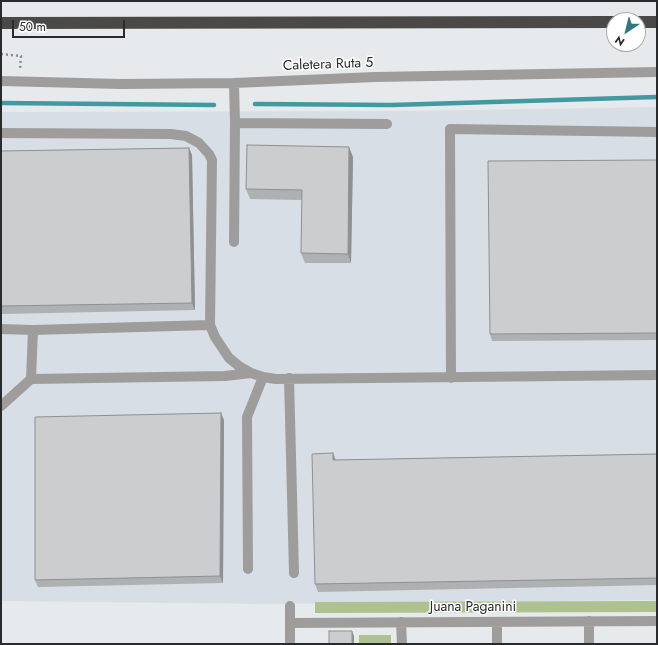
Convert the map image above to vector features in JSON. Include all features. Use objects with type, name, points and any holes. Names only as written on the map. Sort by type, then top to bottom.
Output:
[{"type":"highway","points":[[1,23],[606,22]]},
{"type":"highway","points":[[646,22],[657,22]]},
{"type":"street","name":"Caletera Ruta 5","points":[[1,81],[121,84],[234,83],[375,77],[657,72]]},
{"type":"street","points":[[234,83],[234,242]]},
{"type":"street","points":[[235,123],[387,124]]},
{"type":"street","points":[[451,378],[450,129],[657,132]]},
{"type":"street","points":[[1,133],[171,134],[186,136],[200,143],[212,160],[210,325],[215,337],[229,358],[251,373],[276,379],[657,375]]},
{"type":"street","points":[[1,329],[33,330],[210,325]]},
{"type":"street","points":[[31,379],[33,330]]},
{"type":"street","points":[[1,406],[31,379],[225,376],[251,373]]},
{"type":"street","points":[[248,569],[247,417],[263,377]]},
{"type":"street","points":[[289,378],[294,573]]},
{"type":"street","points":[[290,606],[290,644]]},
{"type":"street","points":[[589,621],[589,644]]},
{"type":"street","name":"Juana Paganini","points":[[290,623],[657,621]]},
{"type":"street","points":[[401,622],[402,644]]},
{"type":"street","points":[[497,622],[497,644]]},
{"type":"shaded area","points":[[657,107],[657,600],[270,604],[1,601],[1,112],[410,111]]},
{"type":"green space","points":[[657,601],[657,612],[315,613],[315,602]]},
{"type":"green space","points":[[359,635],[391,635],[391,644],[359,644]]},
{"type":"building","points":[[247,145],[349,147],[348,254],[301,253],[302,190],[246,189]]},
{"type":"building","points":[[189,148],[192,303],[1,306],[1,151]]},
{"type":"building","points":[[657,160],[657,333],[490,334],[488,161]]},
{"type":"building","points":[[221,413],[220,576],[35,580],[35,417]]},
{"type":"building","points":[[333,453],[333,460],[657,454],[657,578],[315,584],[312,454]]},
{"type":"building","points":[[329,631],[352,631],[352,644],[329,644]]},
{"type":"waterway","points":[[255,104],[392,105],[657,97]]},
{"type":"waterway","points":[[1,103],[214,105]]}]
